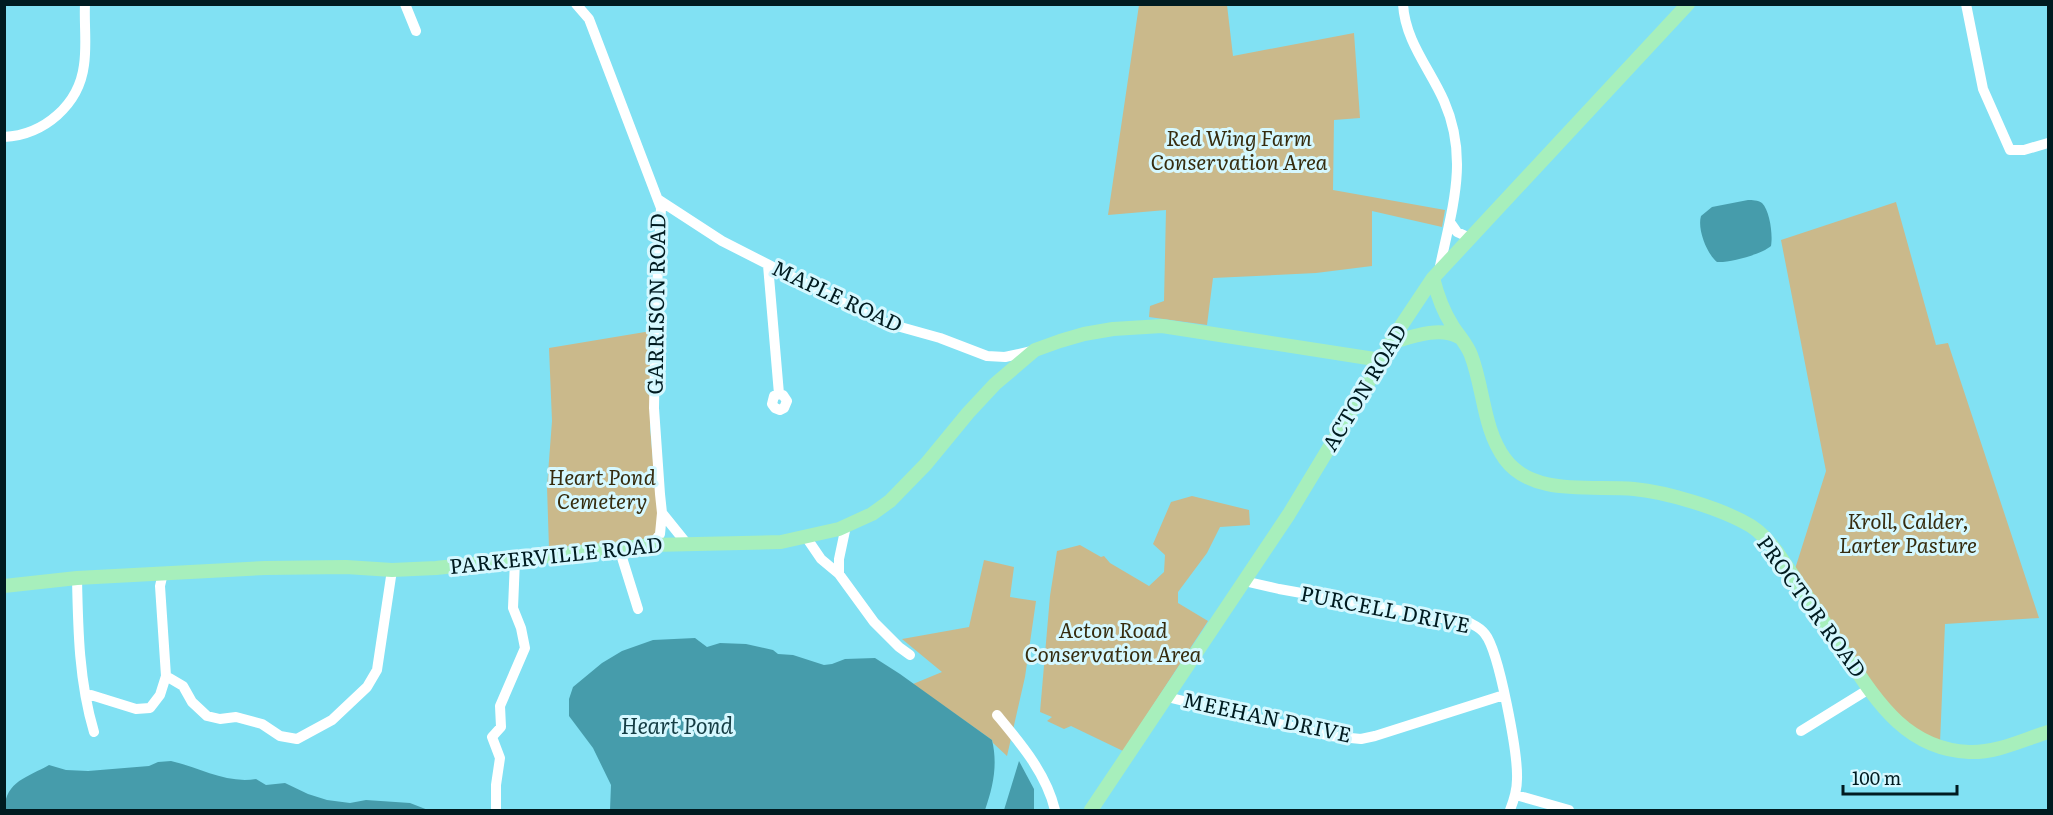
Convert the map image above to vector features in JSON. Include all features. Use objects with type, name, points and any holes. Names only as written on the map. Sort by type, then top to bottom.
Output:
[{"type":"main road","name":"ACTON ROAD","points":[[1094,810],[1289,514],[1390,343],[1436,275],[1688,4]]},
{"type":"main road","name":"PROCTOR ROAD","points":[[1436,275],[1450,322],[1472,357],[1486,415],[1495,441],[1513,467],[1529,478],[1550,484],[1635,489],[1664,494],[1720,512],[1752,527],[1777,552],[1881,706],[1905,729],[1920,738],[1953,750],[1989,751],[2049,732]]},
{"type":"main road","name":"MAPLE ROAD","points":[[1035,351],[1084,334],[1147,326],[1179,328],[1381,360]]},
{"type":"main road","points":[[1390,343],[1444,332],[1459,337]]},
{"type":"main road","name":"PARKERVILLE ROAD","points":[[4,586],[77,578],[163,573],[319,567],[392,570],[436,568],[652,545],[781,542],[806,537],[846,526],[872,514],[890,501],[926,464],[981,398],[1035,351]]},
{"type":"street","points":[[4,137],[24,135],[39,129],[61,112],[72,98],[84,67],[86,4]]},
{"type":"street","points":[[405,4],[416,31]]},
{"type":"street","name":"GARRISON ROAD","points":[[576,4],[589,19],[659,200],[661,216],[657,275],[654,408],[662,513],[660,534],[652,545]]},
{"type":"street","points":[[587,4],[589,19]]},
{"type":"street","points":[[1403,4],[1409,33],[1443,99],[1455,133],[1458,167],[1456,190],[1436,275]]},
{"type":"street","points":[[1966,4],[1983,89],[2010,150],[2024,150],[2049,143]]},
{"type":"street","name":"MAPLE ROAD","points":[[659,200],[704,231],[879,321],[940,338],[977,353],[1005,357],[1035,351]]},
{"type":"street","points":[[1450,222],[1457,232],[1470,238]]},
{"type":"street","points":[[768,265],[779,394]]},
{"type":"street","points":[[662,513],[687,544]]},
{"type":"street","points":[[839,574],[839,559],[846,526]]},
{"type":"street","points":[[806,537],[821,559],[839,574],[874,622],[910,655]]},
{"type":"street","points":[[618,548],[638,609]]},
{"type":"street","points":[[496,810],[496,785],[500,758],[492,737],[501,727],[500,706],[525,648],[521,628],[513,608],[515,560]]},
{"type":"street","points":[[166,676],[183,686],[192,702],[207,716],[236,717],[262,724],[280,736],[297,739],[332,720],[367,687],[377,670],[392,570]]},
{"type":"street","points":[[91,695],[136,709],[150,708],[160,695],[166,676],[160,586],[163,573]]},
{"type":"street","points":[[77,578],[82,678],[94,732]]},
{"type":"street","name":"PURCELL DRIVE","points":[[1244,580],[1279,589],[1470,623],[1479,627],[1486,634],[1497,662],[1517,766],[1516,795],[1510,810]]},
{"type":"street","points":[[1801,731],[1869,688]]},
{"type":"street","name":"MEEHAN DRIVE","points":[[1167,697],[1330,736],[1361,739],[1504,695]]},
{"type":"street","points":[[997,715],[1025,749],[1042,777],[1054,810]]},
{"type":"street","points":[[1516,795],[1569,810]]},
{"type":"green space","name":"Red Wing Farm Conservation Area","points":[[1139,5],[1227,5],[1233,56],[1354,33],[1360,118],[1334,120],[1333,190],[1445,210],[1442,227],[1372,211],[1372,266],[1316,273],[1213,278],[1207,325],[1149,317],[1150,306],[1164,301],[1166,210],[1108,215]]},
{"type":"green space","name":"Kroll, Calder, Larter Pasture","points":[[1896,202],[1936,345],[1948,343],[2039,618],[1945,624],[1940,743],[1922,735],[1883,703],[1795,569],[1826,471],[1781,240]]},
{"type":"green space","name":"Heart Pond Cemetery","points":[[651,331],[650,427],[658,517],[656,531],[651,539],[549,548],[547,487],[552,421],[549,348]]},
{"type":"green space","name":"Acton Road Conservation Area","points":[[1192,496],[1249,510],[1250,525],[1220,527],[1207,553],[1178,592],[1178,603],[1208,621],[1123,751],[1071,726],[1064,729],[1047,721],[1052,717],[1040,712],[1050,596],[1057,551],[1080,545],[1101,557],[1104,556],[1110,563],[1149,586],[1164,572],[1165,555],[1153,544],[1171,502]]},
{"type":"green space","points":[[984,560],[1014,567],[1010,597],[1036,601],[1025,677],[1007,756],[992,740],[913,684],[942,672],[902,639],[969,627]]},
{"type":"water","points":[[1748,200],[1759,201],[1765,207],[1772,236],[1771,246],[1746,257],[1717,262],[1704,241],[1700,228],[1701,216],[1712,207]]},
{"type":"water","name":"Heart Pond","points":[[695,638],[707,647],[720,643],[746,644],[824,665],[845,659],[875,658],[992,740],[995,758],[994,776],[985,810],[610,810],[611,785],[593,748],[569,716],[569,699],[573,687],[602,663],[622,651],[653,640]]},
{"type":"water","points":[[171,761],[223,777],[256,779],[266,785],[285,783],[327,800],[350,803],[366,800],[410,803],[428,810],[5,810],[8,793],[13,787],[49,765],[66,770],[88,771],[149,766],[158,762]]},
{"type":"water","points":[[1019,761],[1034,789],[1034,810],[1004,810]]}]
